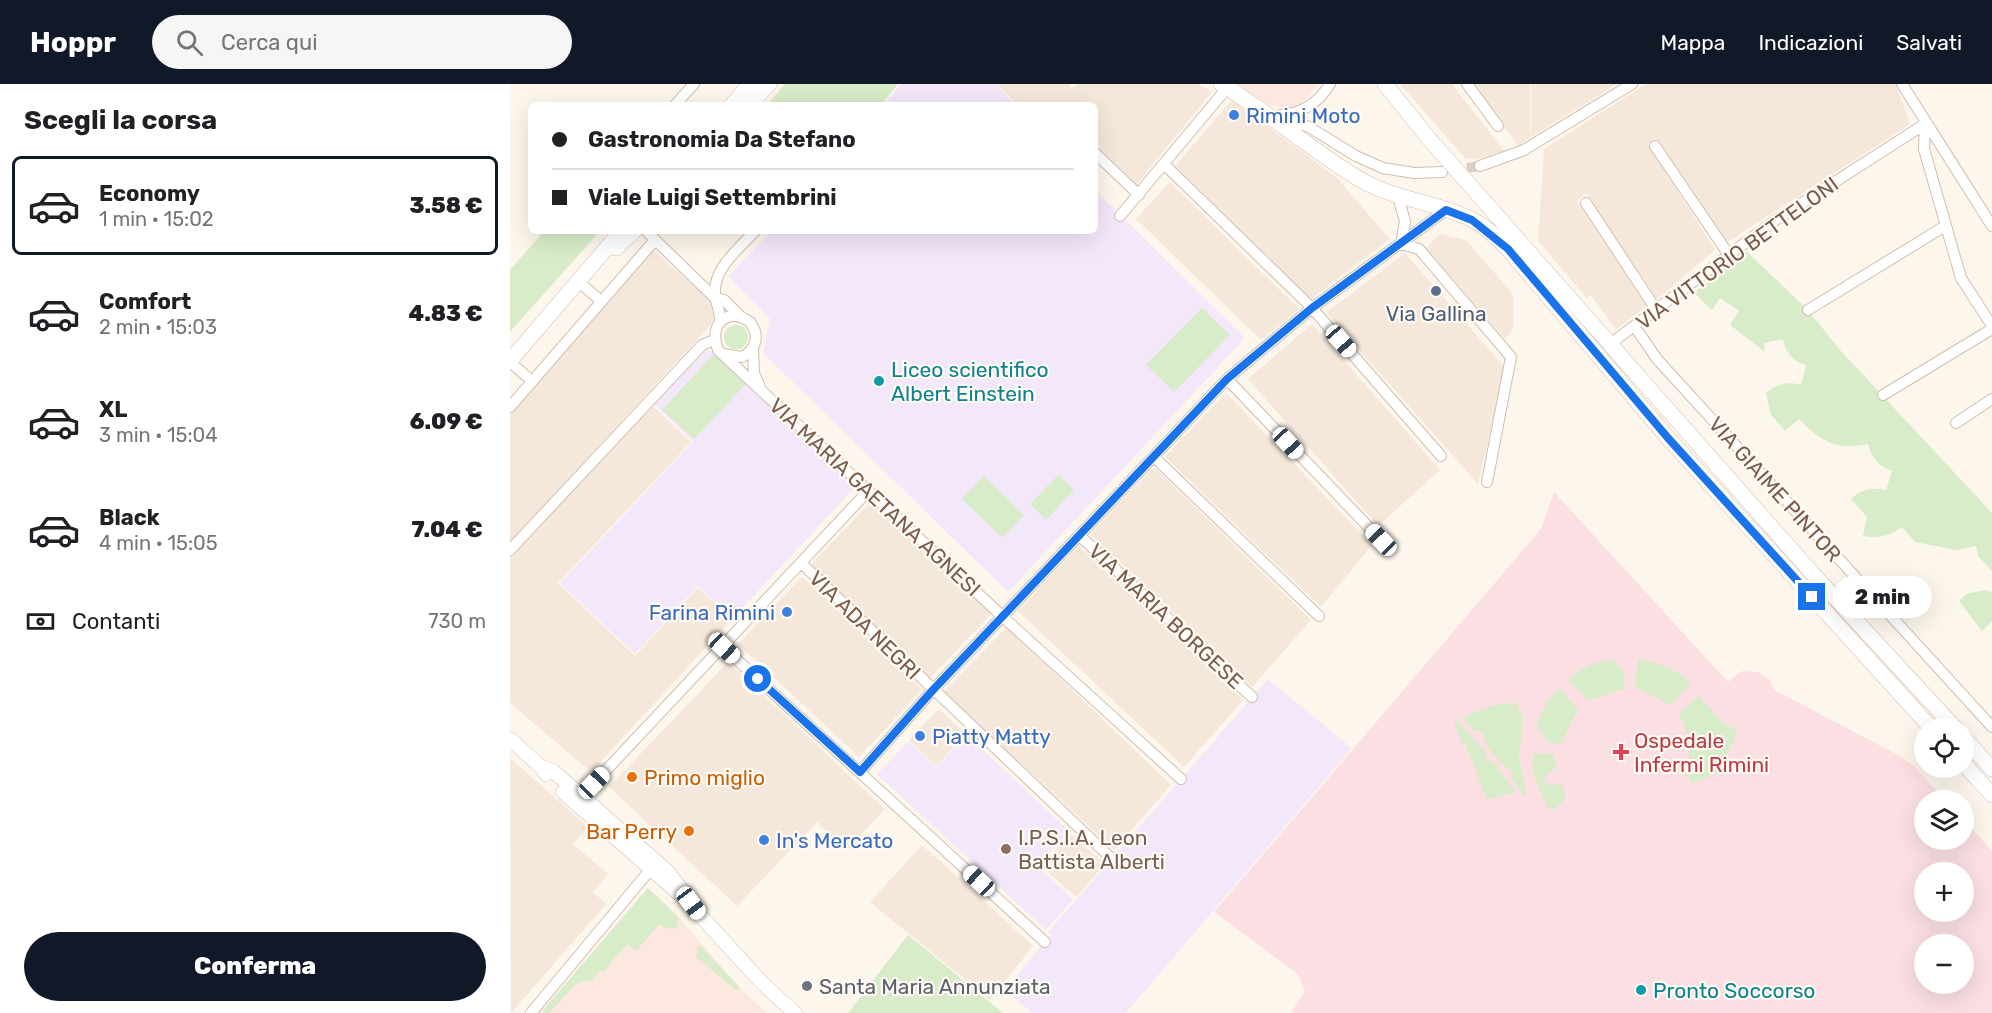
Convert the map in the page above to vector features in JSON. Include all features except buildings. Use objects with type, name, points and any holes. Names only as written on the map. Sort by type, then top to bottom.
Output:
[{"type":"main road","points":[[735,102],[750,84]]},
{"type":"main road","points":[[752,102],[768,84]]},
{"type":"main road","points":[[1385,84],[1509,231],[1812,573],[1946,718]]},
{"type":"main road","points":[[1224,86],[1269,113],[1300,140],[1353,175],[1398,197],[1446,210],[1472,220],[1508,249],[1668,438],[1922,718]]},
{"type":"main road","points":[[510,362],[578,285],[619,234]]},
{"type":"main road","points":[[578,285],[631,234]]},
{"type":"main road","points":[[1974,749],[1992,769]]},
{"type":"main road","points":[[1974,775],[1992,795]]},
{"type":"street","points":[[678,102],[694,84]]},
{"type":"street","points":[[1269,113],[1299,112],[1314,103],[1329,84]]},
{"type":"street","points":[[1467,84],[1498,126]]},
{"type":"street","points":[[1480,166],[1524,150],[1631,84]]},
{"type":"street","points":[[1902,84],[1992,226]]},
{"type":"street","points":[[1120,216],[1165,165],[1224,86]]},
{"type":"street","points":[[1269,113],[1308,127],[1356,156],[1383,168],[1414,173],[1442,172]]},
{"type":"street","points":[[1882,394],[1992,327],[1961,278],[1924,149],[1926,124]]},
{"type":"street","name":"VIA VITTORIO BETTELONI","points":[[1610,344],[1777,219],[1926,124]]},
{"type":"street","points":[[1655,146],[1729,255]]},
{"type":"street","points":[[1098,156],[1139,195]]},
{"type":"street","points":[[1165,165],[1312,308],[1441,456]]},
{"type":"street","points":[[1398,197],[1405,221],[1401,244]]},
{"type":"street","points":[[1586,203],[1657,311]]},
{"type":"street","points":[[860,772],[1002,616],[1227,379],[1312,308],[1446,210]]},
{"type":"street","points":[[1808,310],[1946,226]]},
{"type":"street","points":[[648,234],[715,298],[724,300],[754,327],[756,342],[753,348],[742,357],[723,354]]},
{"type":"street","points":[[752,234],[719,272],[715,283],[715,298],[721,313],[714,340],[723,354],[761,390]]},
{"type":"street","points":[[510,406],[654,241]]},
{"type":"street","points":[[1401,244],[1419,249],[1511,357],[1487,482]]},
{"type":"street","points":[[578,285],[601,301]]},
{"type":"street","points":[[720,322],[730,316],[740,316]]},
{"type":"street","name":"VIA GIAIME PINTOR","points":[[1635,327],[1664,367],[1992,728]]},
{"type":"street","points":[[510,550],[702,345],[714,340]]},
{"type":"street","name":"VIA MARIA GAETANA AGNESI","points":[[753,348],[754,373],[761,390],[1002,616],[1181,779]]},
{"type":"street","points":[[510,362],[532,381]]},
{"type":"street","points":[[1227,379],[1381,540]]},
{"type":"street","points":[[1956,423],[1992,399]]},
{"type":"street","points":[[1154,457],[1319,616]]},
{"type":"street","points":[[582,796],[724,648],[869,490]]},
{"type":"street","name":"VIA MARIA BORGESE","points":[[1079,535],[1252,697]]},
{"type":"street","name":"VIA ADA NEGRI","points":[[801,564],[932,691],[1112,859]]},
{"type":"street","points":[[724,648],[1045,942]]},
{"type":"street","points":[[510,739],[541,767],[547,777],[650,870],[691,903],[762,983],[795,1013]]},
{"type":"street","points":[[541,767],[553,771],[661,864],[682,887],[691,903]]},
{"type":"street","points":[[531,1013],[650,870]]},
{"type":"shaded area","points":[[901,84],[995,84],[1012,102],[886,102]]},
{"type":"shaded area","points":[[996,84],[1068,84],[1072,89],[1077,84],[1199,84],[1212,92],[1136,185],[1098,148],[1098,102],[1014,102]]},
{"type":"shaded area","points":[[1236,84],[1319,84],[1301,104],[1289,108],[1266,104]]},
{"type":"shaded area","points":[[1400,84],[1452,84],[1504,151],[1478,159],[1466,159]]},
{"type":"shaded area","points":[[1473,84],[1530,84],[1530,138],[1518,146]]},
{"type":"shaded area","points":[[1531,84],[1617,84],[1531,137]]},
{"type":"shaded area","points":[[1646,84],[1896,84],[1910,124],[1726,243],[1656,138],[1648,144],[1715,250],[1657,299],[1586,193],[1577,201],[1647,305],[1616,330],[1591,295],[1587,298],[1538,241],[1544,149]]},
{"type":"shaded area","points":[[1232,100],[1336,177],[1390,239],[1311,299],[1175,166]]},
{"type":"shaded area","points":[[1170,182],[1299,309],[1261,340],[1136,219]]},
{"type":"shaded area","points":[[1098,193],[1245,338],[1008,592],[763,353],[770,319],[728,276],[769,234],[1098,234]]},
{"type":"shaded area","points":[[1440,234],[1466,240],[1513,294],[1513,329],[1505,339],[1426,248]]},
{"type":"shaded area","points":[[653,250],[713,303],[716,319],[510,542],[510,412]]},
{"type":"shaded area","points":[[1405,253],[1505,368],[1478,484],[1326,313]]},
{"type":"shaded area","points":[[1312,324],[1440,470],[1378,526],[1248,379]]},
{"type":"shaded area","points":[[709,350],[715,352],[857,485],[733,618],[698,586],[635,654],[560,583],[693,442],[653,403],[703,352]]},
{"type":"shaded area","points":[[1226,393],[1372,545],[1321,607],[1165,457]]},
{"type":"shaded area","points":[[652,405],[691,442],[558,583],[635,656],[698,588],[732,619],[591,772],[510,703],[510,557]]},
{"type":"shaded area","points":[[1154,467],[1311,620],[1252,687],[1090,534]]},
{"type":"shaded area","name":"Ospedale Infermi Rimini","points":[[1554,492],[1728,682],[1742,671],[1759,672],[1770,681],[1774,690],[1913,765],[1914,778],[1925,778],[1936,790],[1914,790],[1914,850],[1974,850],[1974,831],[1992,851],[1992,1013],[1291,1013],[1305,991],[1298,974],[1214,912],[1541,529]]},
{"type":"shaded area","points":[[873,500],[993,612],[930,678],[810,565]]},
{"type":"shaded area","points":[[1079,546],[1243,700],[1184,767],[1018,611]]},
{"type":"shaded area","points":[[802,577],[922,689],[859,757],[738,644]]},
{"type":"shaded area","points":[[1007,627],[1171,785],[1114,850],[944,692]]},
{"type":"shaded area","points":[[728,662],[885,809],[847,850],[817,822],[737,906],[609,787]]},
{"type":"shaded area","points":[[1268,679],[1352,748],[1126,1013],[1032,1013],[1005,990],[1051,935],[1048,932]]},
{"type":"shaded area","points":[[939,709],[966,734],[936,766],[909,740]]},
{"type":"shaded area","name":"I.P.S.I.A. Leon Battista Alberti","points":[[967,735],[1069,831],[1037,866],[1073,899],[1046,930],[877,774],[909,741],[936,767]]},
{"type":"shaded area","points":[[510,758],[588,827],[573,844],[608,874],[593,892],[606,904],[511,1013]]},
{"type":"shaded area","points":[[1071,834],[1105,864],[1076,897],[1041,866]]},
{"type":"shaded area","points":[[922,845],[1033,946],[990,1000],[870,902]]},
{"type":"shaded area","points":[[648,888],[675,913],[739,987],[767,1013],[540,1013]]},
{"type":"green space","points":[[785,84],[898,84],[883,102],[770,102]]},
{"type":"green space","points":[[541,234],[597,234],[510,332],[510,270]]},
{"type":"green space","points":[[1746,251],[1808,310],[1840,350],[1992,513],[1992,571],[1978,556],[1976,546],[1956,550],[1915,542],[1902,527],[1883,536],[1863,536],[1867,517],[1851,499],[1867,490],[1886,490],[1892,471],[1876,461],[1868,444],[1838,445],[1822,438],[1799,419],[1785,431],[1771,415],[1766,393],[1782,384],[1801,385],[1806,365],[1791,356],[1783,339],[1764,343],[1765,352],[1730,325],[1739,311],[1720,298],[1712,310],[1694,293]]},
{"type":"green space","points":[[1202,308],[1230,335],[1174,392],[1146,365]]},
{"type":"green space","points":[[736,325],[741,326],[747,332],[747,342],[741,348],[736,349],[731,348],[725,342],[724,337],[725,332],[731,326]]},
{"type":"green space","points":[[714,354],[746,384],[694,439],[662,410]]},
{"type":"green space","points":[[1058,475],[1074,490],[1046,520],[1030,504]]},
{"type":"green space","points":[[984,476],[1024,515],[1002,538],[962,499]]},
{"type":"green space","points":[[1985,590],[1992,592],[1992,621],[1982,631],[1959,601],[1966,594]]},
{"type":"green space","points":[[1613,659],[1624,672],[1624,689],[1588,701],[1568,680],[1589,666]]},
{"type":"green space","points":[[1638,659],[1675,671],[1687,680],[1690,686],[1669,706],[1635,687]]},
{"type":"green space","points":[[1559,688],[1578,709],[1561,744],[1549,743],[1536,725],[1547,702]]},
{"type":"green space","points":[[1699,696],[1722,722],[1738,731],[1719,773],[1692,783],[1686,772],[1689,757],[1687,735],[1678,714]]},
{"type":"green space","points":[[1515,700],[1523,717],[1519,758],[1527,796],[1524,796],[1511,778],[1512,772],[1489,749],[1483,732],[1473,730],[1463,717],[1498,704],[1513,704]]},
{"type":"green space","points":[[1456,719],[1486,752],[1486,759],[1495,763],[1515,792],[1487,800],[1465,743],[1462,744],[1454,721]]},
{"type":"green space","points":[[1534,753],[1552,754],[1557,767],[1543,777],[1547,785],[1562,784],[1566,798],[1554,810],[1548,808],[1536,782],[1533,767]]},
{"type":"green space","points":[[648,888],[678,917],[677,927],[672,929],[659,925],[636,951],[627,944],[603,972],[600,971],[590,982],[587,980],[576,984],[549,1013],[545,1013],[543,1010]]},
{"type":"green space","points":[[908,935],[1003,1013],[848,1013]]},
{"type":"green space","points":[[699,944],[739,987],[737,991],[696,957]]},
{"type":"tunnel","points":[[1452,170],[1480,166]]},
{"type":"place","name":"Rimini Moto","points":[[1234,115]]},
{"type":"place","name":"Via Gallina","points":[[1436,291]]},
{"type":"place","name":"Liceo scientifico Albert Einstein","points":[[879,381]]},
{"type":"place","name":"Farina Rimini","points":[[787,612]]},
{"type":"place","name":"Piatty Matty","points":[[920,736]]},
{"type":"place","name":"Ospedale Infermi Rimini","points":[[1621,752]]},
{"type":"place","name":"Primo miglio","points":[[632,777]]},
{"type":"place","name":"Bar Perry","points":[[689,831]]},
{"type":"place","name":"In's Mercato","points":[[764,840]]},
{"type":"place","name":"I.P.S.I.A. Leon Battista Alberti","points":[[1006,849]]},
{"type":"place","name":"Santa Maria Annunziata","points":[[807,986]]},
{"type":"place","name":"Pronto Soccorso","points":[[1641,990]]},
{"type":"route","points":[[758,679],[860,772],[1002,616],[1227,379],[1312,308],[1446,210],[1472,220],[1488,230],[1508,249],[1668,438],[1812,597]]}]
